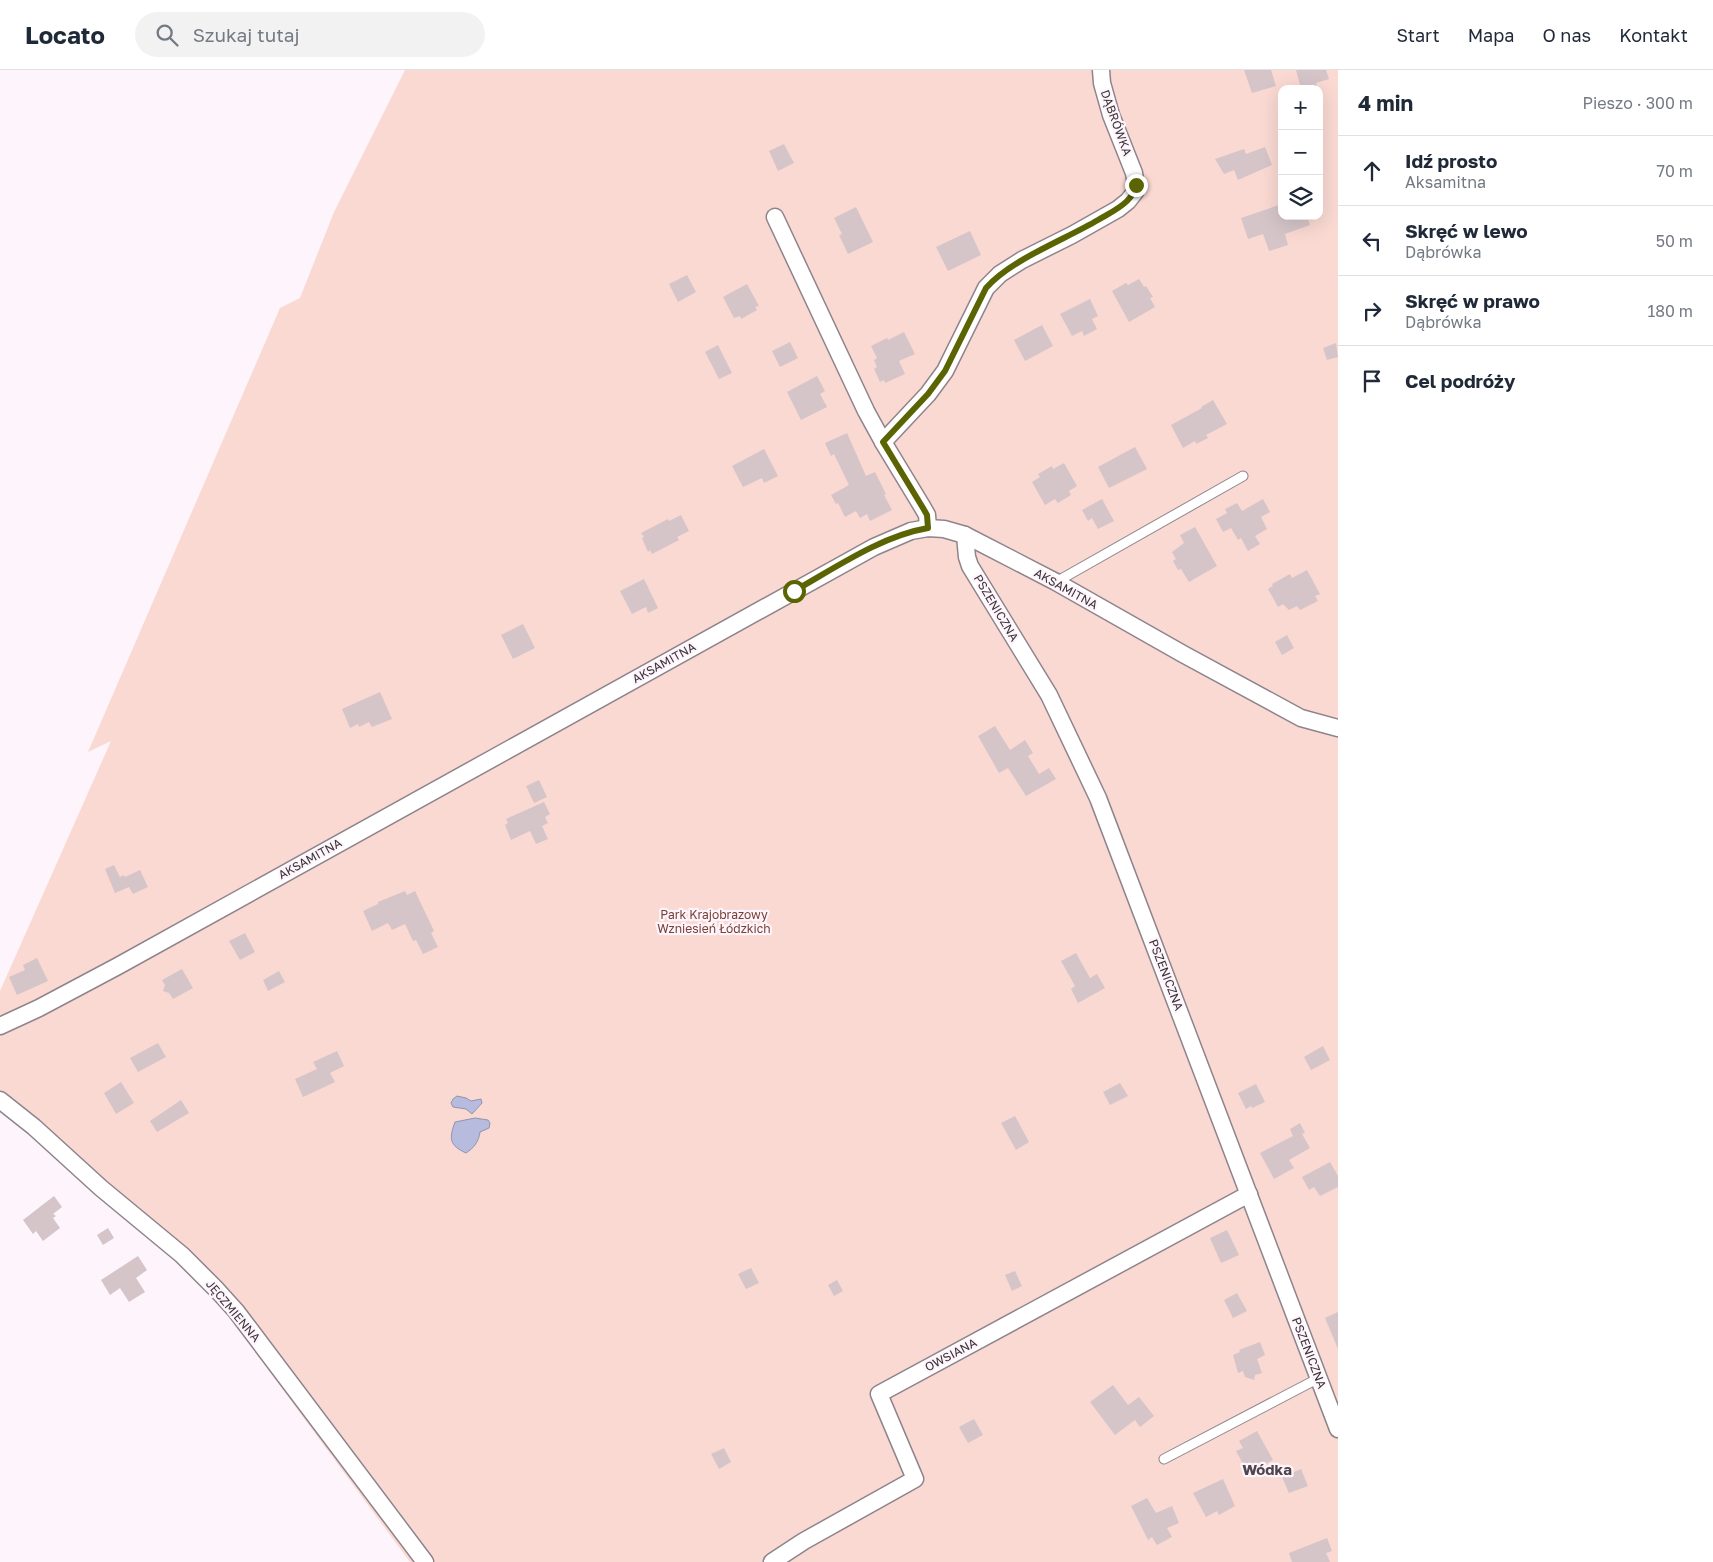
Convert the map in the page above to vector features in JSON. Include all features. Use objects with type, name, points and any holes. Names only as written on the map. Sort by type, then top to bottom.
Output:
[{"type":"street","name":"DĄBRÓWKA","points":[[883,442],[928,394],[945,371],[986,288],[992,281],[1022,260],[1118,209],[1128,201],[1134,192],[1136,185],[1134,173],[1111,115],[1102,83],[1101,70]]},
{"type":"street","points":[[776,217],[866,411],[927,515],[928,528]]},
{"type":"street","name":"AKSAMITNA","points":[[0,1026],[39,1008],[118,966],[874,547],[911,531],[928,528],[944,529],[964,535],[1056,582],[1183,654],[1302,718],[1338,728]]},
{"type":"street","name":"PSZENICZNA","points":[[964,535],[970,566],[1048,695],[1098,798],[1338,1429]]},
{"type":"street","name":"JĘCZMIENNA","points":[[0,1100],[34,1127],[101,1188],[182,1255],[218,1290],[242,1319],[425,1562]]},
{"type":"street","name":"OWSIANA","points":[[772,1562],[804,1541],[915,1479],[879,1394],[1249,1194]]},
{"type":"lane","points":[[1056,582],[1243,476]]},
{"type":"lane","points":[[1164,1459],[1319,1378]]},
{"type":"green space","name":"Park Krajobrazowy Wzniesień Łódzkich","points":[[405,70],[1338,70],[1338,1562],[410,1562],[208,1288],[0,1097],[0,991],[111,741],[88,752],[280,308],[300,298],[334,212]]},
{"type":"water","points":[[457,1096],[471,1101],[481,1099],[482,1103],[472,1114],[466,1109],[453,1107],[451,1103]]},
{"type":"water","points":[[475,1118],[488,1120],[490,1123],[489,1128],[480,1132],[476,1144],[466,1153],[453,1144],[451,1137],[453,1128],[455,1122]]},
{"type":"building","points":[[1244,70],[1271,70],[1276,86],[1252,93]]},
{"type":"building","points":[[1296,70],[1326,70],[1329,79],[1316,83],[1317,85],[1300,85]]},
{"type":"building","points":[[784,144],[794,163],[778,171],[769,151]]},
{"type":"building","points":[[1265,147],[1272,165],[1238,180],[1234,170],[1224,174],[1215,159],[1244,149],[1246,154]]},
{"type":"building","points":[[1278,205],[1278,220],[1308,220],[1310,225],[1285,234],[1288,245],[1269,251],[1263,234],[1248,239],[1241,218]]},
{"type":"building","points":[[856,207],[873,242],[848,254],[839,235],[842,234],[834,218]]},
{"type":"building","points":[[970,231],[981,255],[948,271],[936,247]]},
{"type":"building","points":[[687,275],[696,292],[678,302],[669,284]]},
{"type":"building","points":[[1139,279],[1153,297],[1150,298],[1155,307],[1129,322],[1112,291],[1126,283],[1128,285]]},
{"type":"building","points":[[747,284],[759,306],[755,307],[757,310],[741,319],[740,316],[734,318],[723,297]]},
{"type":"building","points":[[1090,299],[1098,316],[1092,319],[1097,329],[1084,336],[1082,331],[1072,336],[1060,314]]},
{"type":"building","points":[[1042,325],[1053,346],[1025,361],[1014,340]]},
{"type":"building","points":[[904,332],[915,354],[899,361],[905,374],[885,383],[884,380],[880,382],[874,369],[877,367],[874,360],[877,358],[871,346]]},
{"type":"building","points":[[790,342],[798,358],[780,367],[772,351]]},
{"type":"building","points":[[1336,343],[1338,357],[1327,360],[1323,348]]},
{"type":"building","points":[[718,345],[732,373],[719,379],[705,352]]},
{"type":"building","points":[[817,376],[825,391],[820,394],[827,407],[801,420],[787,392]]},
{"type":"building","points":[[1213,400],[1227,424],[1206,435],[1208,438],[1196,444],[1195,441],[1183,448],[1171,425]]},
{"type":"building","points":[[847,433],[866,476],[875,472],[892,510],[870,521],[867,514],[860,518],[856,511],[845,517],[838,503],[836,504],[831,495],[849,485],[834,454],[831,456],[825,443]]},
{"type":"building","points":[[1135,447],[1147,469],[1109,488],[1098,467]]},
{"type":"building","points":[[764,449],[778,476],[764,483],[762,478],[743,487],[732,466]]},
{"type":"building","points":[[1064,463],[1077,486],[1069,491],[1071,495],[1058,503],[1055,499],[1045,505],[1032,482],[1040,477],[1038,474],[1052,466],[1053,469]]},
{"type":"building","points":[[1102,499],[1114,521],[1098,529],[1092,518],[1088,521],[1082,510]]},
{"type":"building","points":[[1263,499],[1270,512],[1261,517],[1267,529],[1255,536],[1260,544],[1248,551],[1241,538],[1238,540],[1231,528],[1223,532],[1216,519],[1227,513],[1225,509],[1237,503],[1242,511]]},
{"type":"building","points":[[681,515],[689,531],[677,537],[679,540],[652,554],[650,550],[648,552],[641,533],[668,519],[669,521]]},
{"type":"building","points":[[1195,527],[1217,566],[1189,582],[1181,569],[1178,570],[1173,561],[1176,559],[1172,552],[1184,543],[1180,535]]},
{"type":"building","points":[[1307,570],[1320,594],[1315,596],[1318,601],[1300,610],[1297,606],[1289,610],[1283,604],[1278,607],[1268,589],[1273,586],[1272,584],[1290,574],[1292,578]]},
{"type":"building","points":[[644,579],[658,608],[648,613],[646,607],[632,614],[620,591]]},
{"type":"building","points":[[523,624],[535,648],[513,659],[501,635]]},
{"type":"building","points":[[1287,635],[1294,648],[1282,655],[1275,642]]},
{"type":"building","points":[[380,692],[392,719],[372,727],[369,722],[359,727],[358,724],[350,728],[342,709]]},
{"type":"building","points":[[995,726],[1010,750],[1025,740],[1033,753],[1028,756],[1039,774],[1049,768],[1056,779],[1026,796],[1008,768],[999,773],[978,736]]},
{"type":"building","points":[[539,780],[547,797],[534,803],[526,786]]},
{"type":"building","points":[[544,802],[550,814],[545,817],[548,823],[542,826],[548,839],[536,844],[530,831],[511,840],[505,825],[508,823],[506,819]]},
{"type":"building","points":[[114,865],[120,877],[124,875],[125,877],[140,870],[148,887],[133,894],[129,887],[115,893],[105,869]]},
{"type":"building","points":[[405,891],[407,895],[415,891],[434,931],[431,933],[438,947],[423,954],[416,940],[413,941],[405,924],[392,930],[388,923],[372,931],[363,911],[378,904],[378,902]]},
{"type":"building","points":[[245,933],[255,952],[240,960],[229,941]]},
{"type":"building","points":[[1076,953],[1090,978],[1097,974],[1105,988],[1078,1003],[1071,989],[1075,986],[1061,961]]},
{"type":"building","points":[[37,958],[48,981],[17,995],[9,977],[25,970],[23,965]]},
{"type":"building","points":[[182,969],[193,988],[173,999],[169,993],[163,991],[165,985],[162,980]]},
{"type":"building","points":[[279,971],[285,982],[268,991],[263,980]]},
{"type":"building","points":[[158,1043],[166,1057],[138,1072],[130,1058]]},
{"type":"building","points":[[1323,1046],[1330,1060],[1311,1070],[1304,1057]]},
{"type":"building","points":[[337,1051],[344,1066],[330,1073],[335,1082],[303,1097],[295,1079],[317,1069],[313,1062]]},
{"type":"building","points":[[121,1082],[134,1103],[116,1114],[104,1093]]},
{"type":"building","points":[[1120,1083],[1128,1096],[1110,1105],[1103,1092]]},
{"type":"building","points":[[1256,1084],[1265,1102],[1246,1109],[1238,1093]]},
{"type":"building","points":[[181,1100],[189,1113],[157,1132],[150,1121]]},
{"type":"building","points":[[1015,1116],[1029,1142],[1016,1150],[1001,1123]]},
{"type":"building","points":[[1300,1123],[1305,1133],[1302,1134],[1310,1148],[1289,1160],[1294,1168],[1274,1179],[1260,1153],[1293,1136],[1290,1129]]},
{"type":"building","points":[[1330,1162],[1338,1176],[1338,1187],[1320,1196],[1314,1187],[1309,1190],[1302,1177]]},
{"type":"building","points":[[54,1196],[62,1207],[53,1214],[56,1216],[53,1218],[60,1228],[43,1241],[36,1231],[33,1234],[23,1220]]},
{"type":"building","points":[[108,1228],[114,1238],[103,1245],[97,1235]]},
{"type":"building","points":[[1227,1230],[1239,1255],[1221,1263],[1210,1238]]},
{"type":"building","points":[[138,1256],[147,1270],[136,1278],[145,1292],[129,1302],[120,1288],[110,1295],[101,1280]]},
{"type":"building","points":[[751,1268],[759,1283],[746,1289],[738,1274]]},
{"type":"building","points":[[1015,1271],[1022,1286],[1012,1291],[1005,1275]]},
{"type":"building","points":[[837,1280],[843,1291],[834,1296],[828,1285]]},
{"type":"building","points":[[1237,1293],[1247,1311],[1233,1318],[1224,1300]]},
{"type":"building","points":[[1338,1312],[1338,1349],[1325,1318]]},
{"type":"building","points":[[1260,1342],[1265,1355],[1257,1359],[1262,1373],[1255,1375],[1254,1380],[1245,1377],[1243,1371],[1238,1373],[1233,1355],[1240,1352],[1239,1350]]},
{"type":"building","points":[[1113,1385],[1128,1405],[1139,1397],[1154,1416],[1140,1427],[1135,1420],[1115,1435],[1090,1402]]},
{"type":"building","points":[[974,1419],[983,1435],[968,1443],[959,1427]]},
{"type":"building","points":[[1257,1431],[1273,1460],[1247,1471],[1236,1451],[1243,1448],[1239,1441]]},
{"type":"building","points":[[724,1448],[731,1462],[719,1469],[711,1454]]},
{"type":"building","points":[[1301,1469],[1308,1486],[1289,1493],[1282,1477]]},
{"type":"building","points":[[1223,1479],[1235,1506],[1219,1515],[1217,1511],[1206,1517],[1193,1493]]},
{"type":"building","points":[[1147,1498],[1156,1513],[1172,1506],[1179,1523],[1167,1528],[1172,1537],[1157,1545],[1152,1537],[1148,1540],[1131,1506]]},
{"type":"building","points":[[1327,1538],[1332,1551],[1326,1553],[1330,1562],[1292,1562],[1289,1553]]},
{"type":"district","name":"Wódka","points":[[1267,1470]]},
{"type":"route","points":[[794,591],[874,547],[911,531],[928,528],[927,515],[883,442],[928,394],[945,371],[976,306],[992,281],[1022,260],[1118,209],[1128,201],[1136,185]]}]
